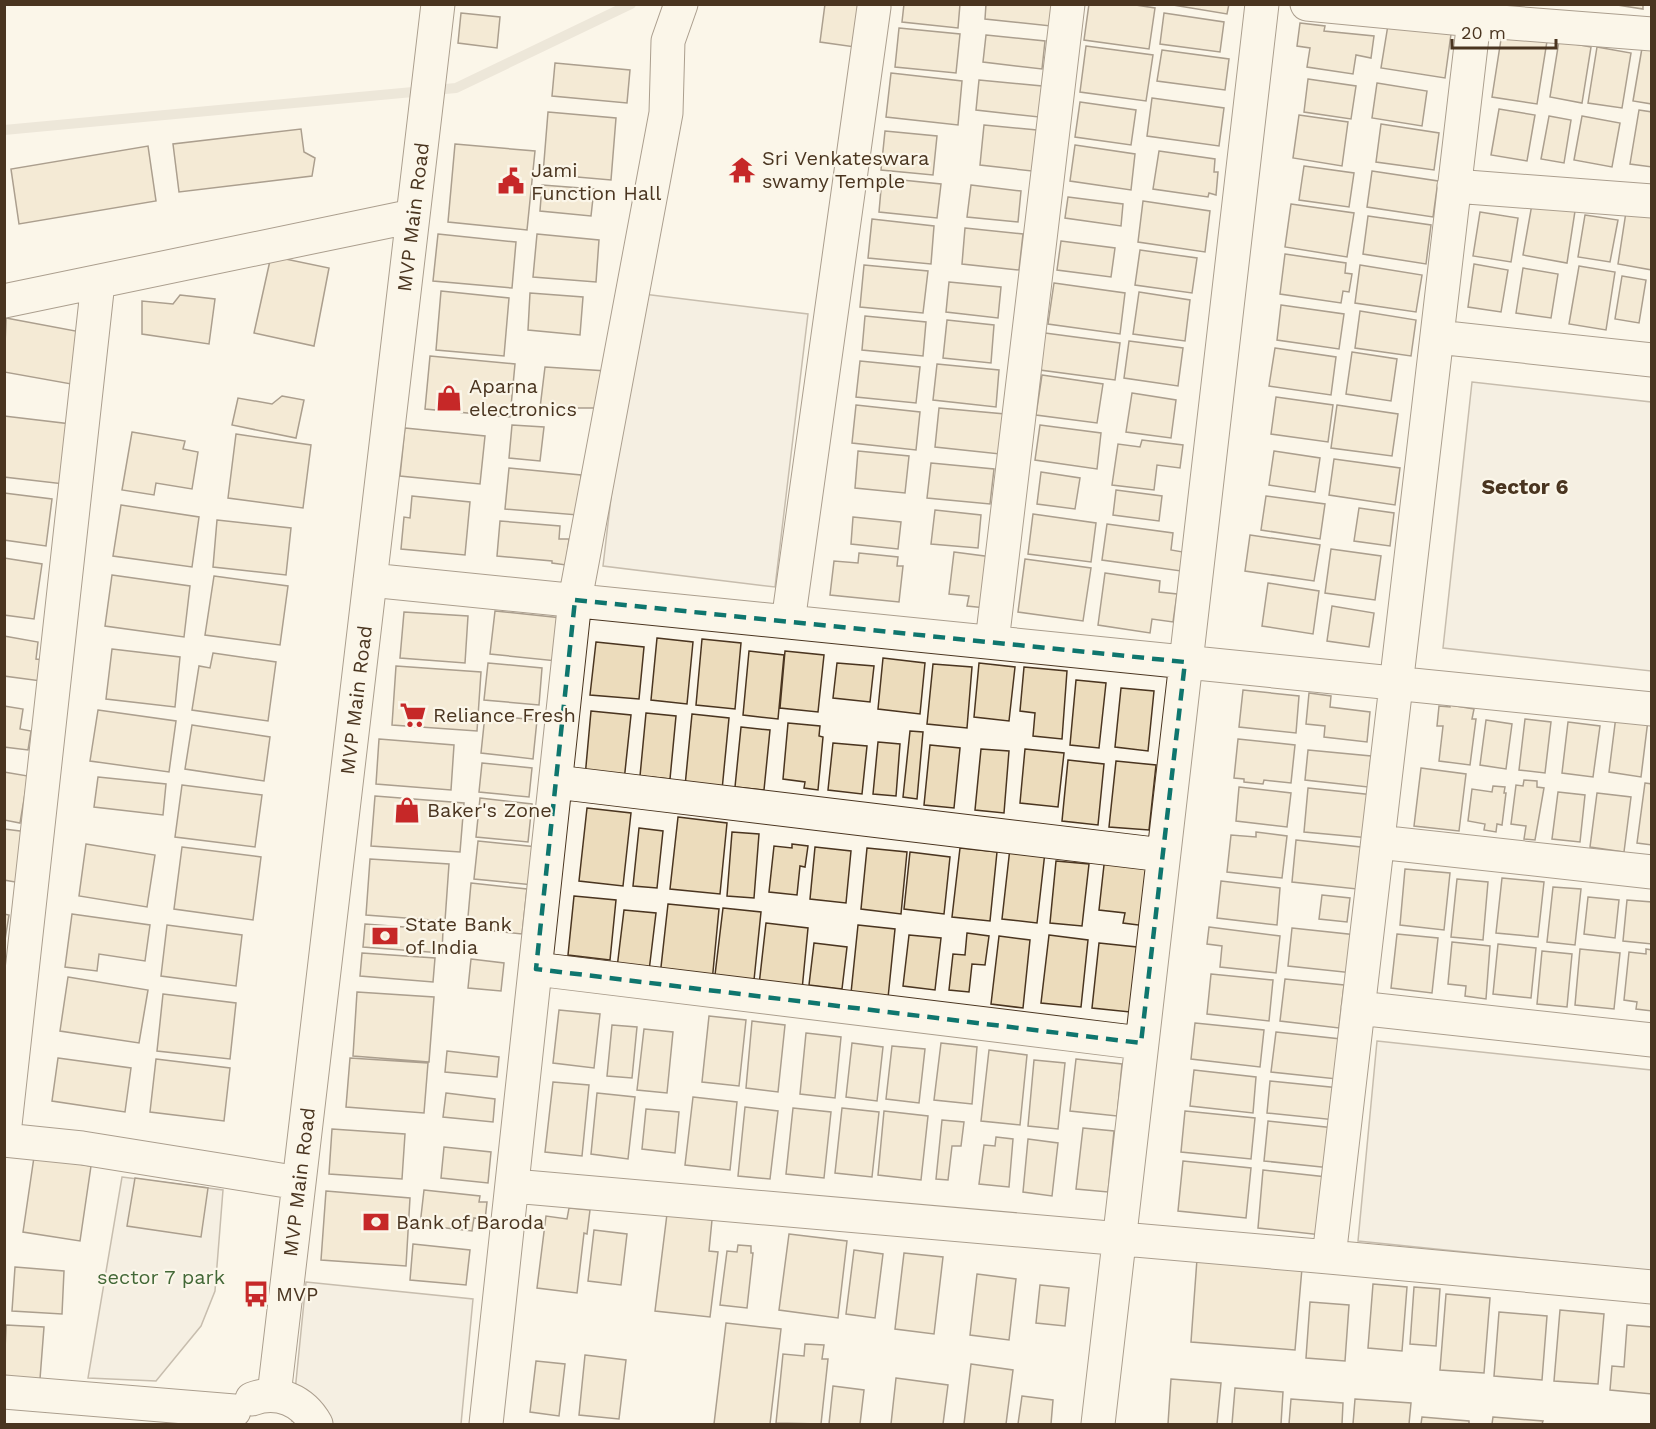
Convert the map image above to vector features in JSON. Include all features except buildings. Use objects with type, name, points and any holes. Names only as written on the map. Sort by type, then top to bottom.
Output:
[{"type":"street","name":"MVP Main Road","points":[[274,1395],[438,4]]},
{"type":"street","points":[[486,1425],[575,600],[666,113],[668,41],[681,4]]},
{"type":"street","points":[[992,642],[1068,4]]},
{"type":"street","points":[[1098,1425],[1262,4]]},
{"type":"street","points":[[1307,4],[1474,21],[1652,34]]},
{"type":"street","points":[[788,622],[874,7]]},
{"type":"street","points":[[1329,1257],[1474,21]]},
{"type":"street","points":[[1454,186],[1652,201]]},
{"type":"street","points":[[4,301],[413,216]]},
{"type":"street","points":[[4,1134],[98,282]]},
{"type":"street","points":[[1437,337],[1652,360]]},
{"type":"street","points":[[370,579],[1652,709]]},
{"type":"street","points":[[556,782],[1163,855]]},
{"type":"street","points":[[1378,842],[1652,872]]},
{"type":"street","points":[[536,969],[1141,1043]]},
{"type":"street","points":[[1358,1008],[1652,1040]]},
{"type":"street","points":[[4,1140],[81,1148],[298,1183]]},
{"type":"street","points":[[513,1186],[1652,1287]]},
{"type":"street","points":[[4,1392],[230,1418],[245,1402],[258,1397],[274,1395],[300,1404],[310,1413],[316,1424],[327,1425]]},
{"type":"highlighted area","points":[[575,600],[1185,662],[1141,1043],[536,969]]},
{"type":"green space","points":[[635,293],[808,314],[775,587],[603,566]]},
{"type":"green space","points":[[1472,382],[1651,402],[1651,671],[1443,648]]},
{"type":"green space","points":[[1377,1041],[1651,1070],[1651,1271],[1358,1241]]},
{"type":"green space","name":"sector 7 park","points":[[122,1177],[223,1190],[215,1291],[201,1326],[156,1381],[88,1378]]},
{"type":"green space","points":[[306,1282],[473,1299],[461,1424],[329,1424],[292,1421]]},
{"type":"waterway","points":[[4,130],[456,88],[631,4]]},
{"type":"place","name":"Sri Venkateswara swamy Temple","points":[[742,170]]},
{"type":"place","name":"Jami Function Hall","points":[[511,181]]},
{"type":"place","name":"Aparna electronics","points":[[449,398]]},
{"type":"place","name":"Reliance Fresh","points":[[413,715]]},
{"type":"place","name":"Baker's Zone","points":[[407,810]]},
{"type":"place","name":"State Bank of India","points":[[385,936]]},
{"type":"place","name":"Bank of Baroda","points":[[376,1222]]},
{"type":"place","name":"MVP","points":[[256,1294]]},
{"type":"district","name":"Sector 6","points":[[1525,487]]}]
